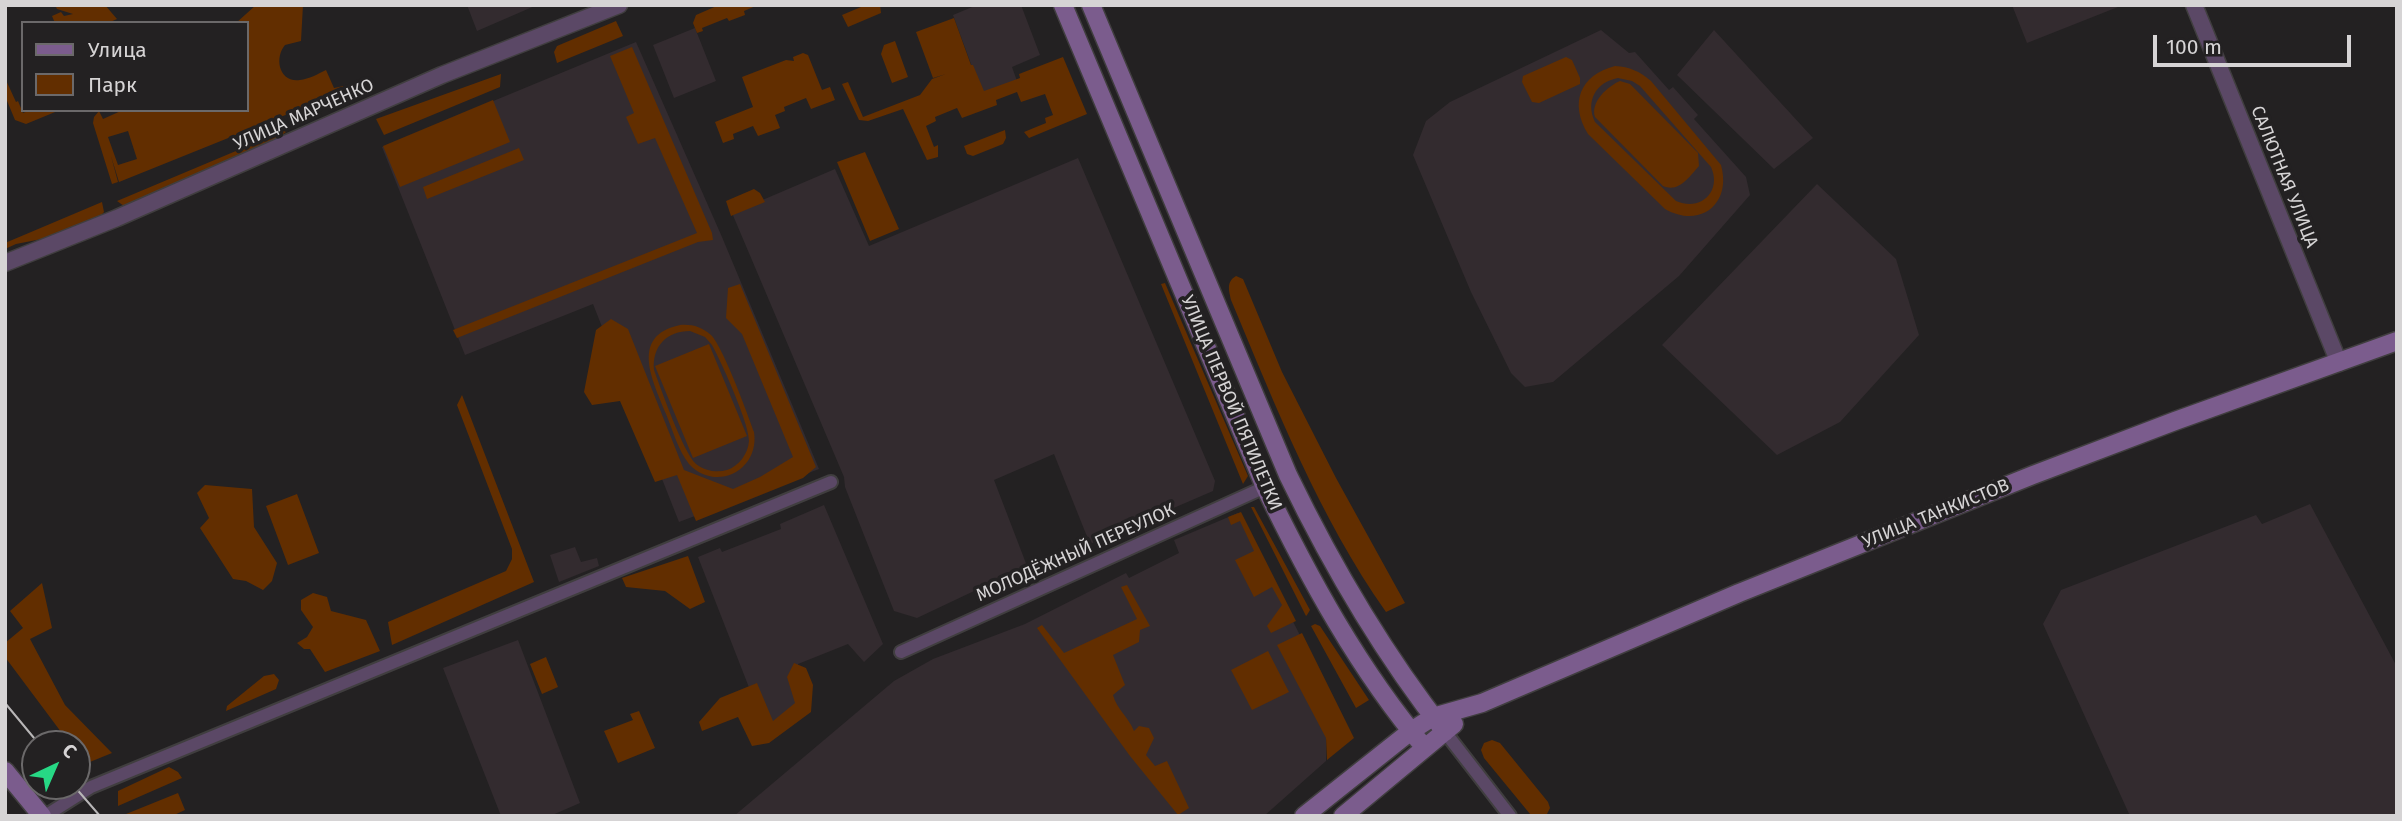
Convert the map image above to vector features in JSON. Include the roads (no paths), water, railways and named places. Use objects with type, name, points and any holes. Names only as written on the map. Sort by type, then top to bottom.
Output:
[{"type":"main road","name":"УЛИЦА ПЕРВОЙ ПЯТИЛЕТКИ","points":[[1063,5],[1294,549],[1328,609],[1425,748]]},
{"type":"main road","name":"УЛИЦА ПЕРВОЙ ПЯТИЛЕТКИ","points":[[1091,5],[1288,475],[1357,608],[1439,724]]},
{"type":"main road","name":"УЛИЦА ТАНКИСТОВ","points":[[1304,816],[1411,731],[1439,724],[1740,593],[2033,475],[2397,341]]},
{"type":"main road","name":"УЛИЦА ТАНКИСТОВ","points":[[1343,816],[1425,748],[1439,724]]},
{"type":"main road","points":[[5,771],[44,816]]},
{"type":"street","name":"УЛИЦА МАРЧЕНКО","points":[[5,263],[130,212],[442,75],[620,5]]},
{"type":"street","name":"САЛЮТНАЯ УЛИЦА","points":[[2194,5],[2339,363]]},
{"type":"street","points":[[44,816],[91,787],[831,482]]},
{"type":"street","name":"МОЛОДЁЖНЫЙ ПЕРЕУЛОК","points":[[901,652],[1265,486]]},
{"type":"street","name":"УЛИЦА ПЕРВОЙ ПЯТИЛЕТКИ","points":[[1439,724],[1510,816]]},
{"type":"street","points":[[1425,748],[1458,751]]},
{"type":"tram line","points":[[5,703],[27,730]]},
{"type":"tram line","points":[[86,800],[100,816]]}]
